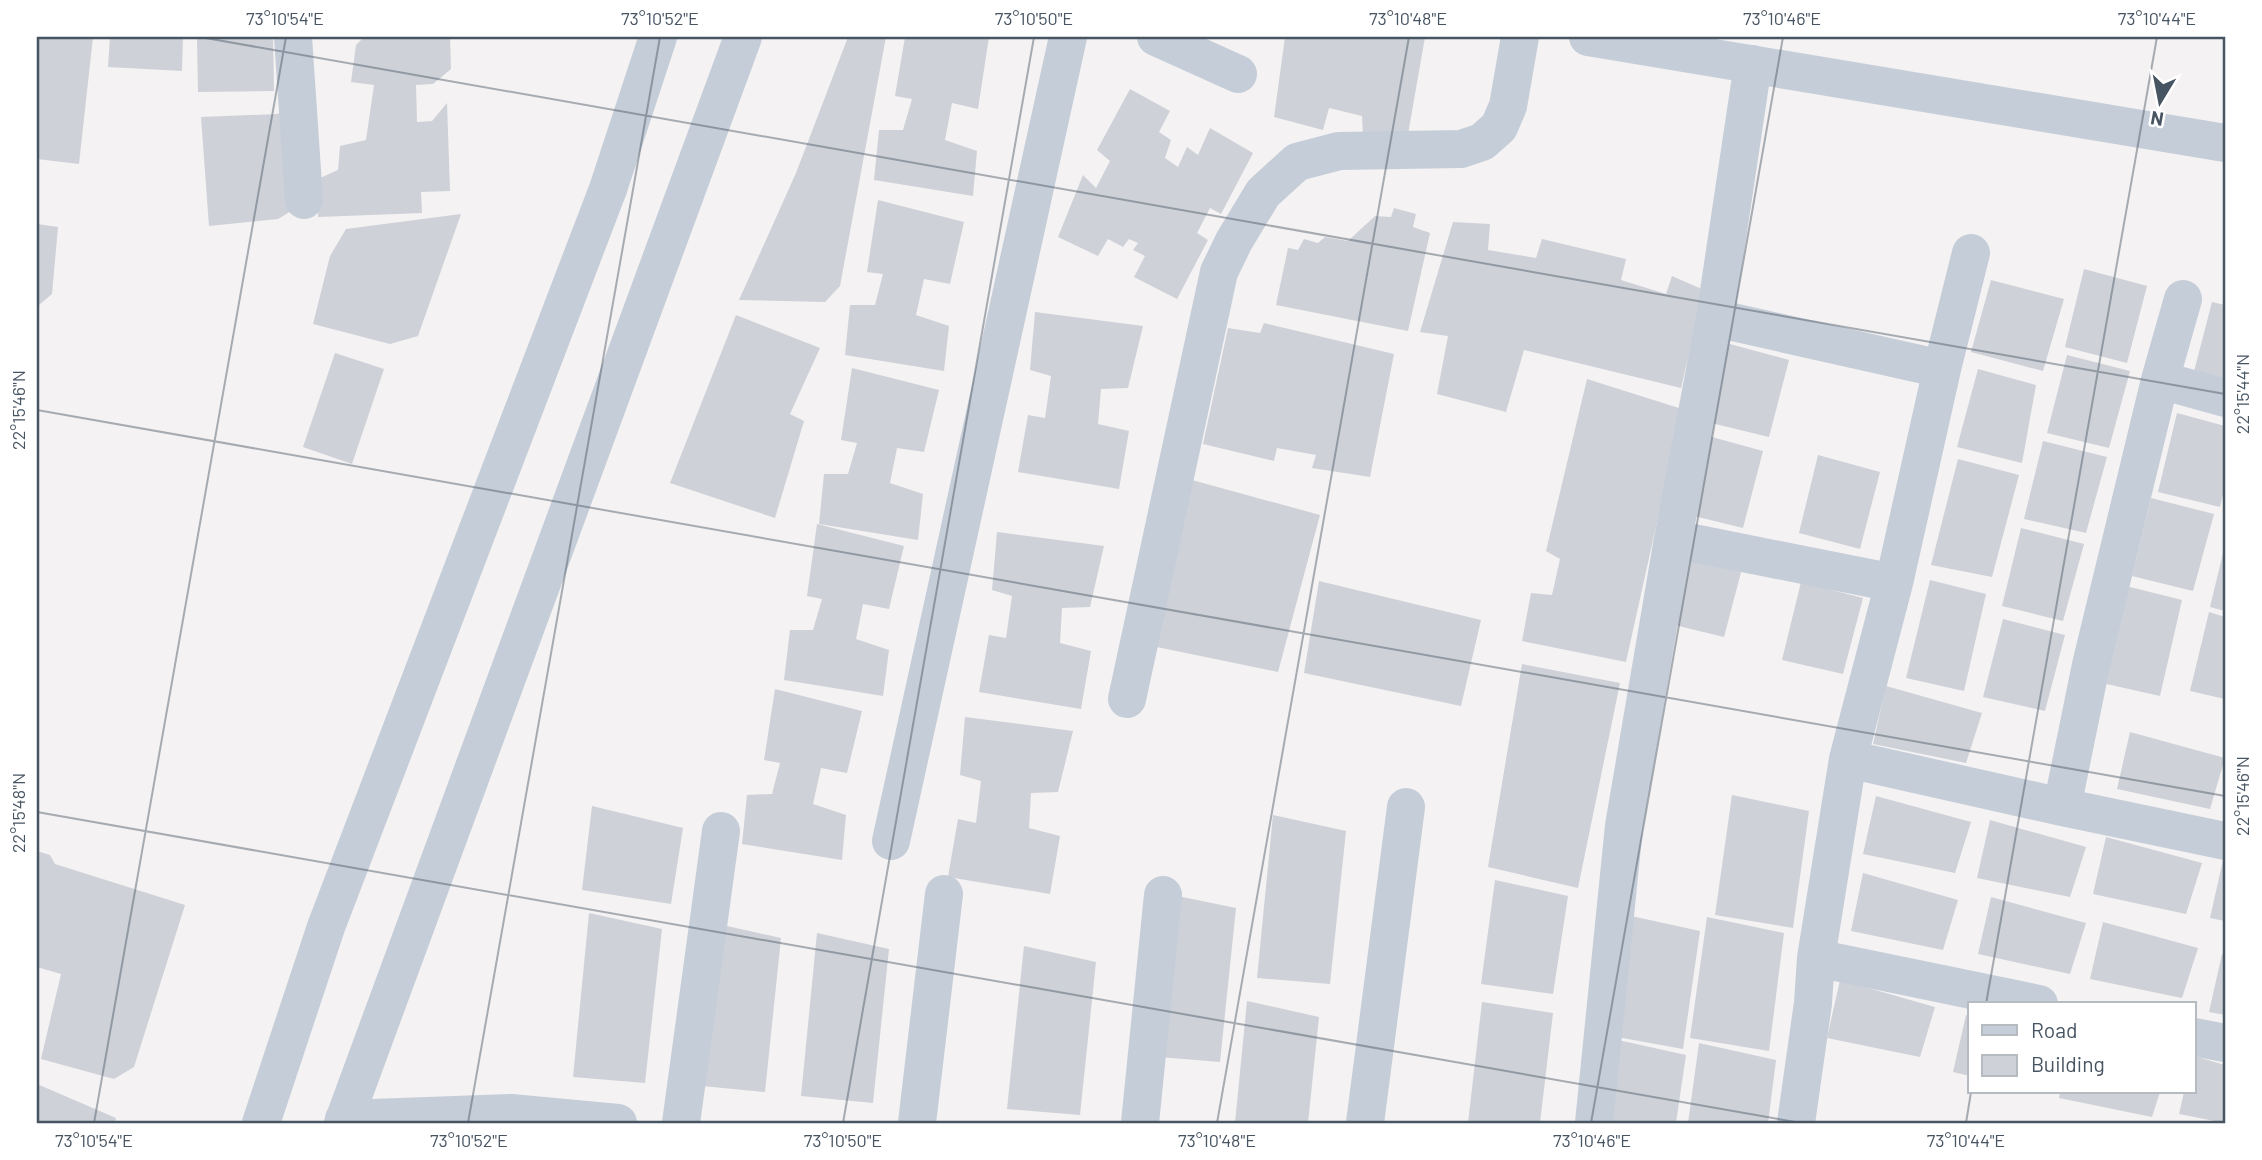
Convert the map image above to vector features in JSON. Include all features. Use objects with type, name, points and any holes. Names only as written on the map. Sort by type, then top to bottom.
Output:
[{"type":"street","points":[[293,37],[304,201]]},
{"type":"street","points":[[261,1123],[326,928],[608,189],[657,37]]},
{"type":"street","points":[[618,1123],[530,1119],[511,1114],[343,1121],[743,37]]},
{"type":"street","points":[[891,841],[1068,37]]},
{"type":"street","points":[[1156,37],[1238,74]]},
{"type":"street","points":[[1127,699],[1219,272],[1234,241],[1263,193],[1297,162],[1339,151],[1461,149],[1482,142],[1499,127],[1507,106],[1520,37]]},
{"type":"street","points":[[1588,37],[2225,143]]},
{"type":"street","points":[[1594,1123],[1624,826],[1673,539],[1715,318],[1753,64]]},
{"type":"street","points":[[1797,1123],[1813,1003],[1816,958],[1849,759],[1894,583],[1971,253]]},
{"type":"street","points":[[2062,807],[2091,665],[2183,299]]},
{"type":"street","points":[[1715,318],[1942,369]]},
{"type":"street","points":[[2161,380],[2225,398]]},
{"type":"street","points":[[1673,539],[1894,583]]},
{"type":"street","points":[[1849,759],[2225,841]]},
{"type":"street","points":[[1365,1123],[1406,807]]},
{"type":"street","points":[[681,1123],[721,831]]},
{"type":"street","points":[[917,1123],[944,894]]},
{"type":"street","points":[[1140,1123],[1163,895]]},
{"type":"street","points":[[1816,958],[2029,1002]]},
{"type":"street","points":[[2196,1037],[2225,1043]]},
{"type":"building","points":[[37,37],[93,37],[79,164],[37,159]]},
{"type":"building","points":[[110,37],[183,37],[182,71],[108,67]]},
{"type":"building","points":[[197,37],[273,37],[274,91],[198,92]]},
{"type":"building","points":[[364,37],[450,37],[451,69],[433,84],[416,85],[417,122],[432,121],[447,103],[450,191],[421,192],[422,213],[318,217],[320,178],[338,170],[340,146],[366,140],[374,85],[351,82],[356,45]]},
{"type":"building","points":[[848,37],[886,37],[840,286],[825,302],[739,300],[796,173]]},
{"type":"building","points":[[905,37],[989,37],[978,109],[952,103],[945,140],[977,151],[973,196],[874,180],[879,130],[903,130],[912,99],[895,96]]},
{"type":"building","points":[[1285,37],[1425,37],[1407,140],[1363,135],[1362,116],[1329,108],[1323,130],[1274,117]]},
{"type":"building","points":[[1130,89],[1170,111],[1159,132],[1171,140],[1165,158],[1178,167],[1187,147],[1198,155],[1210,128],[1253,153],[1221,214],[1210,208],[1197,233],[1208,240],[1177,299],[1134,277],[1145,256],[1133,250],[1138,243],[1129,239],[1123,247],[1108,239],[1098,256],[1058,237],[1083,175],[1096,188],[1110,161],[1097,150]]},
{"type":"building","points":[[289,109],[291,211],[278,219],[209,226],[201,117],[277,114]]},
{"type":"building","points":[[878,200],[964,222],[950,284],[924,279],[916,315],[949,326],[944,371],[845,355],[850,305],[875,305],[883,274],[867,272]]},
{"type":"building","points":[[1394,208],[1416,214],[1413,227],[1430,233],[1408,331],[1276,305],[1288,248],[1298,250],[1304,239],[1318,243],[1325,237],[1348,241],[1375,216],[1391,217]]},
{"type":"building","points":[[461,214],[418,336],[390,344],[313,324],[330,256],[346,229]]},
{"type":"building","points":[[1453,222],[1490,224],[1488,250],[1536,258],[1542,239],[1626,259],[1621,280],[1666,294],[1672,276],[1704,290],[1681,388],[1524,350],[1506,412],[1437,394],[1448,336],[1420,332]]},
{"type":"building","points":[[37,224],[58,227],[52,294],[39,305],[37,305]]},
{"type":"building","points":[[2084,269],[2147,286],[2127,363],[2065,347]]},
{"type":"building","points":[[1991,280],[2064,299],[2043,371],[1971,352]]},
{"type":"building","points":[[2212,302],[2225,305],[2225,387],[2192,379]]},
{"type":"building","points":[[1035,312],[1143,326],[1128,388],[1101,389],[1098,424],[1129,431],[1119,489],[1018,472],[1028,415],[1045,418],[1051,376],[1030,370]]},
{"type":"building","points":[[736,315],[820,348],[790,414],[804,421],[775,518],[670,483]]},
{"type":"building","points":[[1264,323],[1394,354],[1370,477],[1312,468],[1316,455],[1277,448],[1274,461],[1203,444],[1228,328],[1260,333]]},
{"type":"building","points":[[1726,343],[1789,360],[1769,437],[1707,422]]},
{"type":"building","points":[[335,353],[384,369],[352,464],[303,447]]},
{"type":"building","points":[[2067,355],[2130,371],[2109,448],[2047,433]]},
{"type":"building","points":[[852,368],[939,390],[924,452],[897,448],[890,483],[923,494],[918,540],[819,524],[824,474],[848,474],[857,443],[841,440]]},
{"type":"building","points":[[1978,369],[2036,385],[2022,463],[1957,447]]},
{"type":"building","points":[[1587,379],[1682,409],[1626,662],[1522,641],[1531,593],[1552,595],[1560,559],[1546,551]]},
{"type":"building","points":[[2177,413],[2225,426],[2225,486],[2220,507],[2158,492]]},
{"type":"building","points":[[1701,434],[1763,451],[1743,528],[1682,513]]},
{"type":"building","points":[[2043,441],[2107,457],[2086,533],[2024,519]]},
{"type":"building","points":[[1818,455],[1880,472],[1860,549],[1799,533]]},
{"type":"building","points":[[1958,459],[2019,475],[1992,577],[1931,565]]},
{"type":"building","points":[[1192,480],[1320,515],[1278,672],[1152,646]]},
{"type":"building","points":[[2151,498],[2214,514],[2193,591],[2132,576]]},
{"type":"building","points":[[817,524],[904,546],[889,609],[863,604],[856,639],[889,650],[883,696],[784,680],[790,630],[813,630],[822,599],[807,596]]},
{"type":"building","points":[[2021,528],[2084,544],[2063,621],[2002,606]]},
{"type":"building","points":[[997,532],[1104,546],[1090,607],[1062,608],[1060,643],[1091,651],[1081,709],[979,692],[989,635],[1006,638],[1012,596],[992,590]]},
{"type":"building","points":[[1682,544],[1744,561],[1724,637],[1662,622]]},
{"type":"building","points":[[2225,549],[2225,611],[2210,607]]},
{"type":"building","points":[[1930,580],[1986,594],[1964,691],[1906,678]]},
{"type":"building","points":[[1319,581],[1481,620],[1461,706],[1304,673]]},
{"type":"building","points":[[1801,582],[1863,598],[1843,674],[1782,660]]},
{"type":"building","points":[[2126,586],[2182,600],[2160,696],[2102,683]]},
{"type":"building","points":[[2209,612],[2225,617],[2225,699],[2190,691]]},
{"type":"building","points":[[2003,619],[2065,635],[2045,711],[1983,697]]},
{"type":"building","points":[[1522,664],[1620,683],[1578,888],[1488,867]]},
{"type":"building","points":[[1886,686],[1982,713],[1966,763],[1873,744]]},
{"type":"building","points":[[775,689],[862,711],[847,773],[821,768],[813,804],[846,815],[842,860],[742,844],[747,795],[772,794],[780,763],[764,760]]},
{"type":"building","points":[[965,717],[1073,731],[1058,792],[1031,793],[1029,828],[1060,836],[1050,894],[948,877],[958,819],[976,823],[981,781],[960,775]]},
{"type":"building","points":[[2130,732],[2225,758],[2210,809],[2117,789]]},
{"type":"building","points":[[1732,795],[1809,811],[1793,928],[1715,915]]},
{"type":"building","points":[[1876,796],[1971,822],[1955,873],[1863,854]]},
{"type":"building","points":[[592,806],[683,828],[671,904],[582,890]]},
{"type":"building","points":[[1273,815],[1346,831],[1330,984],[1257,978]]},
{"type":"building","points":[[1990,820],[2086,847],[2070,897],[1977,878]]},
{"type":"building","points":[[2106,837],[2202,863],[2186,914],[2093,894]]},
{"type":"building","points":[[37,851],[50,855],[55,864],[185,905],[134,1067],[114,1079],[41,1059],[61,974],[37,967]]},
{"type":"building","points":[[2223,860],[2225,861],[2225,921],[2210,918]]},
{"type":"building","points":[[1863,873],[1958,900],[1943,950],[1851,931]]},
{"type":"building","points":[[1495,880],[1568,896],[1553,994],[1481,984]]},
{"type":"building","points":[[1163,893],[1236,908],[1220,1062],[1147,1056]]},
{"type":"building","points":[[1991,897],[2086,923],[2070,974],[1978,954]]},
{"type":"building","points":[[589,913],[662,929],[645,1083],[573,1077]]},
{"type":"building","points":[[1622,914],[1700,931],[1683,1049],[1606,1035]]},
{"type":"building","points":[[1707,917],[1784,933],[1769,1051],[1690,1038]]},
{"type":"building","points":[[709,922],[781,938],[765,1092],[692,1085]]},
{"type":"building","points":[[2103,922],[2198,948],[2182,998],[2090,979]]},
{"type":"building","points":[[817,933],[889,949],[873,1103],[801,1096]]},
{"type":"building","points":[[1024,946],[1096,962],[1080,1115],[1007,1109]]},
{"type":"building","points":[[2222,954],[2225,955],[2225,1015],[2209,1012]]},
{"type":"building","points":[[1840,980],[1935,1007],[1920,1057],[1827,1038]]},
{"type":"building","points":[[1247,1001],[1319,1017],[1308,1123],[1235,1123]]},
{"type":"building","points":[[1482,1002],[1553,1013],[1540,1123],[1468,1123]]},
{"type":"building","points":[[1966,1015],[1968,1076],[1953,1072]]},
{"type":"building","points":[[1609,1038],[1686,1055],[1676,1123],[1597,1123]]},
{"type":"building","points":[[1699,1043],[1776,1060],[1768,1123],[1688,1123]]},
{"type":"building","points":[[2196,1057],[2225,1065],[2225,1123],[2179,1114],[2184,1094],[2196,1094]]},
{"type":"building","points":[[37,1084],[116,1118],[115,1123],[37,1123]]},
{"type":"building","points":[[2060,1094],[2159,1094],[2152,1117],[2059,1098]]}]
